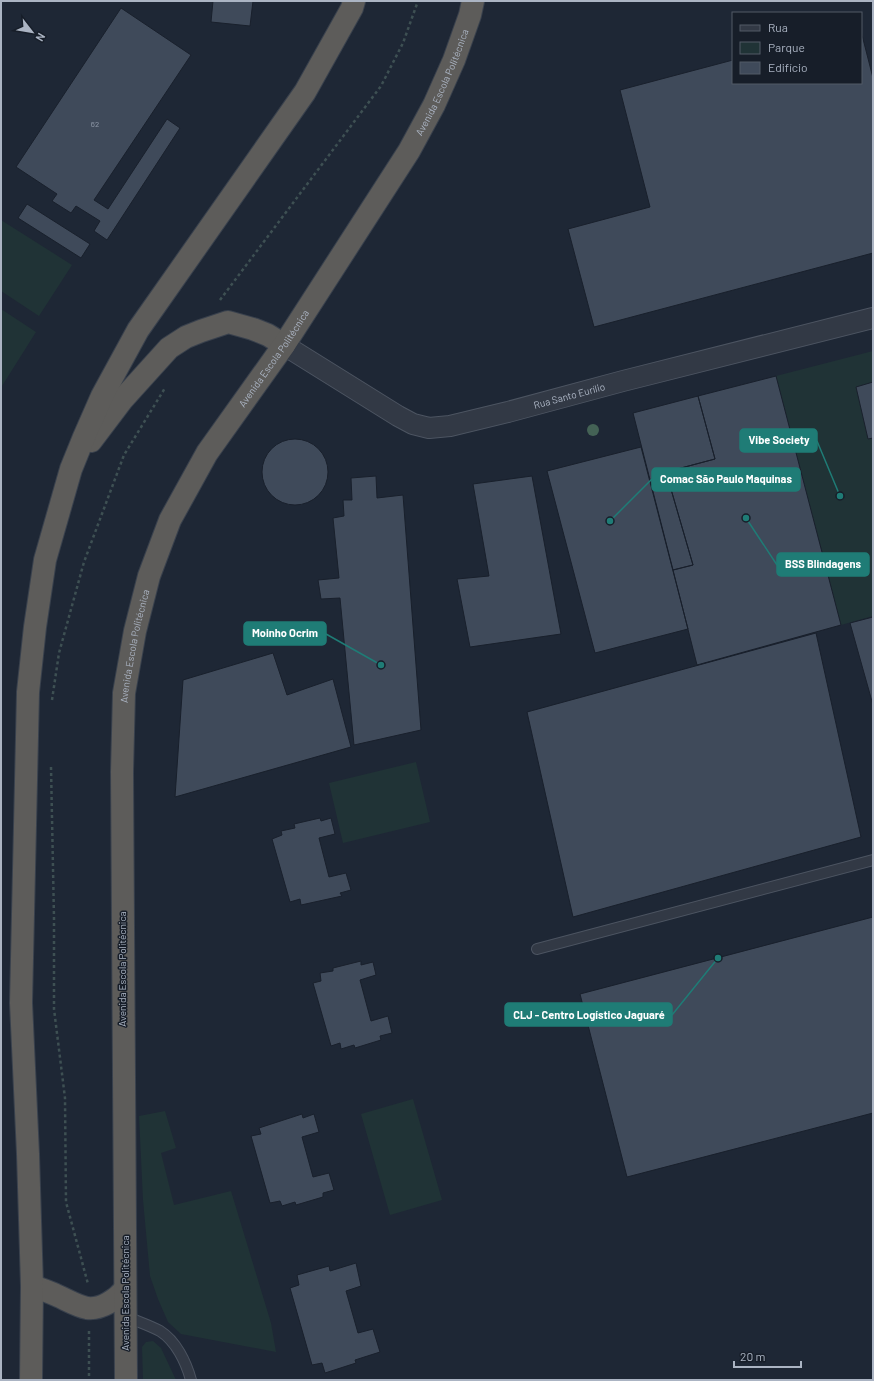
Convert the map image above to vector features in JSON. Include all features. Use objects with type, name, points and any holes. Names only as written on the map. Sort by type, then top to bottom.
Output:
[{"type":"highway","points":[[31,1380],[32,1286],[21,1003],[28,692],[35,627],[45,560],[71,469],[102,396],[138,330],[305,92],[352,8],[354,1]]},
{"type":"highway","name":"Avenida Escola Politécnica","points":[[126,1380],[121,841],[124,693],[135,631],[149,576],[170,520],[207,453],[284,345],[409,151],[431,111],[454,60],[470,15],[473,1]]},
{"type":"highway","points":[[71,469],[122,400],[169,348],[186,337],[201,330],[228,322],[268,335],[284,345]]},
{"type":"highway","points":[[32,1286],[79,1306],[89,1308],[110,1302],[119,1296],[125,1289]]},
{"type":"street","name":"Rua Santo Eurílio","points":[[284,345],[398,416],[413,424],[429,428],[450,426],[508,412],[623,381],[873,318]]},
{"type":"lane","points":[[537,949],[873,860]]},
{"type":"lane","points":[[125,1316],[159,1331],[169,1338],[179,1351],[191,1380]]},
{"type":"green space","points":[[1,220],[72,265],[39,316],[1,291]]},
{"type":"green space","points":[[1,309],[36,332],[2,386],[1,386]]},
{"type":"green space","points":[[873,351],[873,616],[841,625],[776,376]]},
{"type":"green space","points":[[416,762],[430,822],[343,843],[329,783]]},
{"type":"green space","points":[[413,1099],[442,1200],[390,1215],[361,1114]]},
{"type":"green space","points":[[165,1111],[176,1148],[161,1153],[174,1205],[231,1191],[271,1323],[276,1352],[181,1334],[168,1322],[150,1276],[143,1200],[139,1116]]},
{"type":"green space","points":[[153,1341],[161,1348],[176,1380],[143,1380],[142,1347],[146,1342]]},
{"type":"building","points":[[213,1],[253,1],[250,26],[211,22]]},
{"type":"building","points":[[121,8],[191,55],[94,200],[108,209],[167,119],[180,128],[107,240],[94,231],[100,221],[76,206],[71,213],[52,201],[57,194],[16,167]]},
{"type":"building","points":[[862,35],[873,78],[873,253],[594,327],[568,229],[650,207],[620,90],[732,60],[732,84],[862,84]]},
{"type":"building","points":[[27,204],[90,244],[81,258],[18,218]]},
{"type":"building","points":[[776,376],[841,625],[697,665],[673,570],[693,565],[666,472],[715,459],[698,396]]},
{"type":"building","points":[[873,382],[873,438],[868,439],[856,387]]},
{"type":"building","points":[[698,396],[715,459],[666,472],[693,565],[673,570],[633,413]]},
{"type":"building","points":[[295,439],[308,442],[318,449],[325,459],[328,472],[325,485],[318,495],[308,502],[295,505],[282,502],[272,495],[265,485],[262,472],[265,459],[272,449],[282,442]]},
{"type":"building","points":[[641,447],[688,629],[595,653],[547,471]]},
{"type":"building","points":[[376,476],[377,498],[403,495],[421,730],[354,745],[340,598],[321,599],[318,580],[339,578],[333,518],[344,516],[343,500],[352,500],[351,478]]},
{"type":"building","points":[[532,476],[561,634],[470,647],[457,579],[489,576],[473,484]]},
{"type":"building","points":[[873,617],[873,705],[850,623]]},
{"type":"building","points":[[816,633],[861,837],[573,917],[527,712]]},
{"type":"building","points":[[273,653],[287,695],[333,679],[351,747],[175,797],[183,680]]},
{"type":"building","points":[[320,818],[321,821],[331,818],[335,834],[319,838],[329,877],[346,873],[351,890],[340,893],[342,896],[301,905],[300,899],[290,902],[272,839],[282,835],[281,831],[295,828],[294,824]]},
{"type":"building","points":[[873,917],[873,1113],[627,1177],[580,994]]},
{"type":"building","points":[[361,961],[361,965],[373,962],[376,975],[360,980],[371,1021],[388,1016],[392,1033],[380,1036],[381,1040],[355,1048],[354,1045],[341,1049],[340,1043],[331,1046],[313,983],[321,981],[320,973],[333,971],[333,968]]},
{"type":"building","points":[[302,1114],[303,1118],[314,1114],[319,1132],[302,1137],[313,1177],[329,1173],[334,1190],[323,1193],[323,1197],[296,1205],[295,1202],[282,1206],[280,1201],[270,1203],[251,1136],[261,1134],[259,1128]]},
{"type":"building","points":[[356,1263],[361,1286],[346,1291],[358,1333],[373,1329],[380,1352],[355,1360],[356,1363],[325,1373],[322,1363],[312,1365],[290,1288],[299,1285],[297,1275],[329,1266],[330,1271]]},
{"type":"place","name":"Vibe Society","points":[[840,496]]},
{"type":"place","name":"BSS Blindagens","points":[[746,518]]},
{"type":"place","name":"Comac São Paulo Maquinas","points":[[610,521]]},
{"type":"place","name":"Moinho Ocrim","points":[[381,665]]},
{"type":"place","name":"CLJ - Centro Logístico Jaguaré","points":[[718,958]]}]
